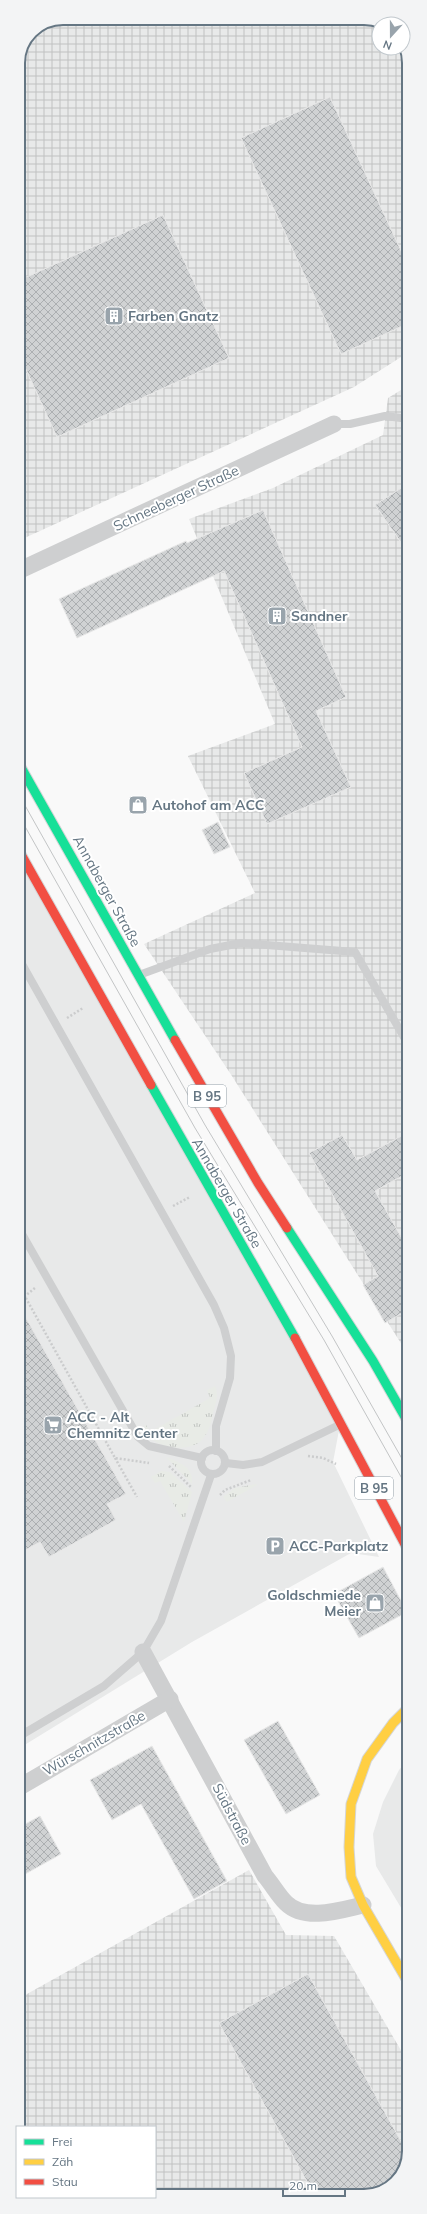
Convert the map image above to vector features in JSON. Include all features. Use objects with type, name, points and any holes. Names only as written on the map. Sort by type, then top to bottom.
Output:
[{"type":"main road","name":"Annaberger Straße","points":[[25,774],[138,976],[258,1183],[373,1361],[402,1412]]},
{"type":"main road","name":"Annaberger Straße","points":[[25,862],[208,1187],[316,1375],[340,1425],[402,1539]]},
{"type":"main road","points":[[402,1714],[393,1723],[367,1759],[351,1804],[349,1847],[351,1877],[363,1905],[402,1972]]},
{"type":"street","name":"Schneeberger Straße","points":[[25,568],[334,424]]},
{"type":"street","name":"Südstraße","points":[[144,1652],[265,1876],[286,1904],[297,1910],[321,1914],[363,1905]]},
{"type":"street","name":"Würschnitzstraße","points":[[25,1784],[170,1699]]},
{"type":"lane","points":[[334,424],[350,424],[385,416],[402,418]]},
{"type":"lane","points":[[138,976],[210,948],[241,943],[355,952],[402,1034]]},
{"type":"lane","points":[[25,970],[214,1305],[224,1328],[231,1356],[230,1378],[216,1426],[216,1451]]},
{"type":"lane","points":[[25,1239],[138,1437],[149,1446],[202,1458]]},
{"type":"lane","points":[[226,1463],[243,1465],[262,1462],[340,1425]]},
{"type":"lane","points":[[208,1451],[216,1451],[223,1456],[226,1463],[219,1474],[210,1474],[202,1467],[202,1458],[208,1451]]},
{"type":"lane","points":[[25,1733],[104,1686],[144,1652],[161,1621],[210,1474]]},
{"type":"path","points":[[56,1025],[102,999]]},
{"type":"path","points":[[162,1213],[208,1187]]},
{"type":"path","points":[[26,1297],[47,1277]]},
{"type":"path","points":[[116,1458],[136,1497]]},
{"type":"shaded area","points":[[63,25],[371,26],[371,56],[402,56],[402,58],[402,356],[354,387],[25,538],[25,63],[28,48],[36,36],[48,28]]},
{"type":"shaded area","points":[[402,389],[402,1345],[230,1073],[144,944],[255,893],[188,756],[275,724],[189,519],[273,488],[383,435],[388,398]]},
{"type":"shaded area","points":[[25,862],[340,1425],[333,1462],[379,1557],[351,1553],[192,1642],[25,1745]]},
{"type":"shaded area","points":[[402,1766],[402,1909],[376,1866],[373,1834],[383,1802]]},
{"type":"shaded area","points":[[249,1870],[286,1935],[334,1936],[402,2052],[402,2151],[399,2166],[389,2180],[369,2189],[156,2189],[156,2126],[25,2126],[25,1995]]},
{"type":"green space","points":[[215,1386],[217,1393],[216,1402],[209,1428],[201,1441],[194,1445],[177,1448],[159,1443],[146,1433],[144,1426],[146,1425],[150,1432],[210,1398],[207,1390]]},
{"type":"green space","points":[[166,1457],[180,1463],[188,1469],[191,1473],[192,1484]]},
{"type":"green space","points":[[161,1471],[170,1472],[192,1492],[184,1522],[160,1481],[155,1483],[151,1477]]},
{"type":"green space","points":[[257,1485],[227,1502],[223,1497],[235,1488]]},
{"type":"building","points":[[330,97],[402,253],[402,326],[341,354],[241,138]]},
{"type":"building","name":"Farben Gnatz","points":[[163,215],[229,358],[57,437],[25,367],[25,278]]},
{"type":"building","points":[[402,488],[402,544],[375,505]]},
{"type":"building","points":[[263,510],[346,697],[316,711],[351,787],[267,824],[244,773],[302,747],[224,571],[77,638],[59,599],[186,541],[187,543]]},
{"type":"building","points":[[218,822],[230,847],[214,854],[202,830]]},
{"type":"building","points":[[342,1135],[357,1160],[402,1136],[402,1176],[375,1191],[402,1239],[402,1313],[385,1323],[363,1285],[378,1276],[309,1153]]},
{"type":"building","name":"ACC - Alt Chemnitz Center","points":[[25,1316],[126,1494],[107,1504],[116,1520],[49,1557],[40,1542],[25,1550]]},
{"type":"building","points":[[383,1567],[402,1603],[402,1615],[359,1638],[334,1594]]},
{"type":"building","points":[[278,1721],[320,1795],[286,1814],[244,1740]]},
{"type":"building","points":[[152,1746],[227,1881],[194,1899],[141,1804],[112,1820],[90,1780]]},
{"type":"building","points":[[40,1816],[61,1854],[25,1874],[25,1824]]},
{"type":"building","points":[[308,1974],[402,2143],[401,2159],[393,2176],[383,2184],[369,2189],[311,2189],[219,2023]]},
{"type":"tram line","points":[[25,805],[205,1125],[332,1336],[402,1459]]},
{"type":"tram line","points":[[25,826],[195,1128],[324,1340],[402,1479]]},
{"type":"traffic: fast","points":[[25,774],[175,1040]]},
{"type":"traffic: fast","points":[[151,1085],[295,1338]]},
{"type":"traffic: fast","points":[[287,1228],[373,1361],[402,1412]]},
{"type":"traffic: slow","points":[[402,1714],[393,1723],[367,1759],[351,1804],[349,1847],[351,1877],[363,1905],[402,1972]]},
{"type":"traffic: jam","points":[[25,861],[151,1085]]},
{"type":"traffic: jam","points":[[175,1040],[258,1183],[287,1228]]},
{"type":"traffic: jam","points":[[295,1338],[402,1539]]},
{"type":"place","name":"Farben Gnatz","points":[[114,316]]},
{"type":"place","name":"Sandner","points":[[277,616]]},
{"type":"place","name":"Autohof am ACC","points":[[138,805]]},
{"type":"place","name":"ACC - Alt Chemnitz Center","points":[[53,1425]]},
{"type":"place","name":"ACC-Parkplatz","points":[[275,1546]]},
{"type":"place","name":"Goldschmiede Meier","points":[[375,1603]]}]
